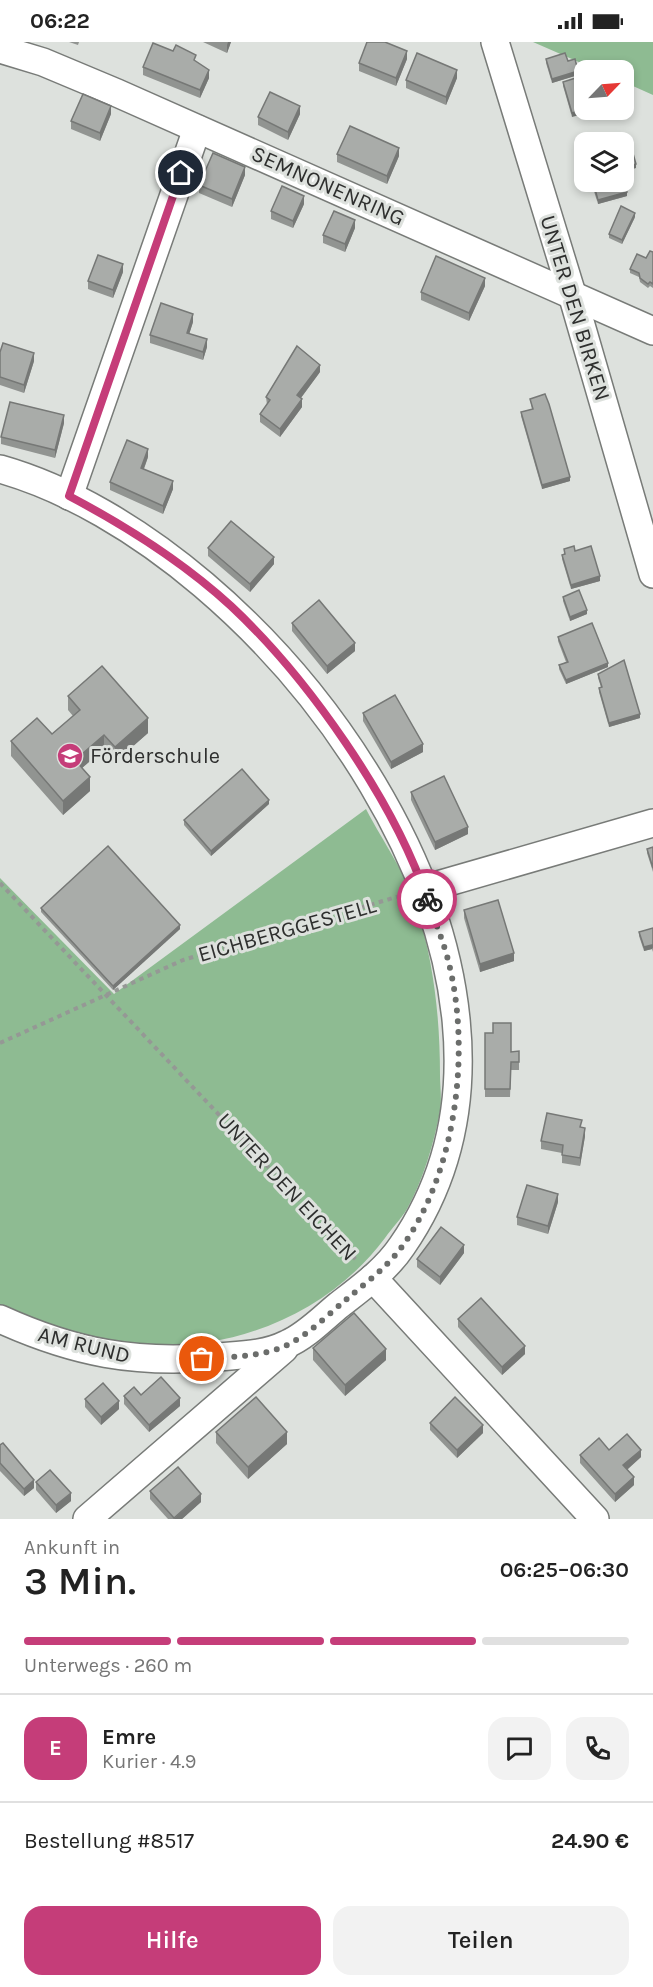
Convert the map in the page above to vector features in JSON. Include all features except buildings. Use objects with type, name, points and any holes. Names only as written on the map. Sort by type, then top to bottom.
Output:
[{"type":"street","name":"UNTER DEN BIRKEN","points":[[495,42],[572,294],[653,574]]},
{"type":"street","name":"SEMNONENRING","points":[[0,49],[43,62],[653,331]]},
{"type":"street","points":[[69,496],[197,129]]},
{"type":"street","name":"AM RUND","points":[[0,469],[69,496],[133,532],[175,561],[231,606],[271,649],[340,734],[380,797],[424,889],[449,964],[457,1021],[456,1092],[449,1139],[434,1192],[401,1248],[373,1278],[291,1343],[262,1354],[180,1360],[120,1358],[69,1346],[0,1319]]},
{"type":"street","points":[[424,889],[653,824]]},
{"type":"street","name":"UNTER DEN EICHEN","points":[[373,1278],[596,1519]]},
{"type":"street","points":[[87,1519],[291,1343]]},
{"type":"path","name":"UNTER DEN EICHEN","points":[[0,883],[373,1278]]},
{"type":"path","name":"EICHBERGGESTELL","points":[[0,1044],[107,997],[183,960],[424,889]]},
{"type":"green space","points":[[533,42],[653,42],[653,95],[634,86],[634,60],[574,60]]},
{"type":"green space","points":[[366,809],[401,870],[417,909],[432,970],[437,1012],[440,1111],[423,1174],[402,1216],[360,1267],[331,1291],[300,1311],[266,1327],[230,1338],[192,1344],[155,1346],[117,1343],[72,1333],[0,1307],[0,878],[114,994]]},
{"type":"way so far","points":[[202,1359],[262,1354],[291,1343],[373,1278],[401,1248],[434,1192],[449,1139],[457,1081],[457,1021],[449,964],[427,899]]},
{"type":"place","name":"Förderschule","points":[[70,756]]},
{"type":"route","points":[[181,173],[69,496],[133,532],[175,561],[231,606],[271,649],[340,734],[380,797],[427,899]]}]
